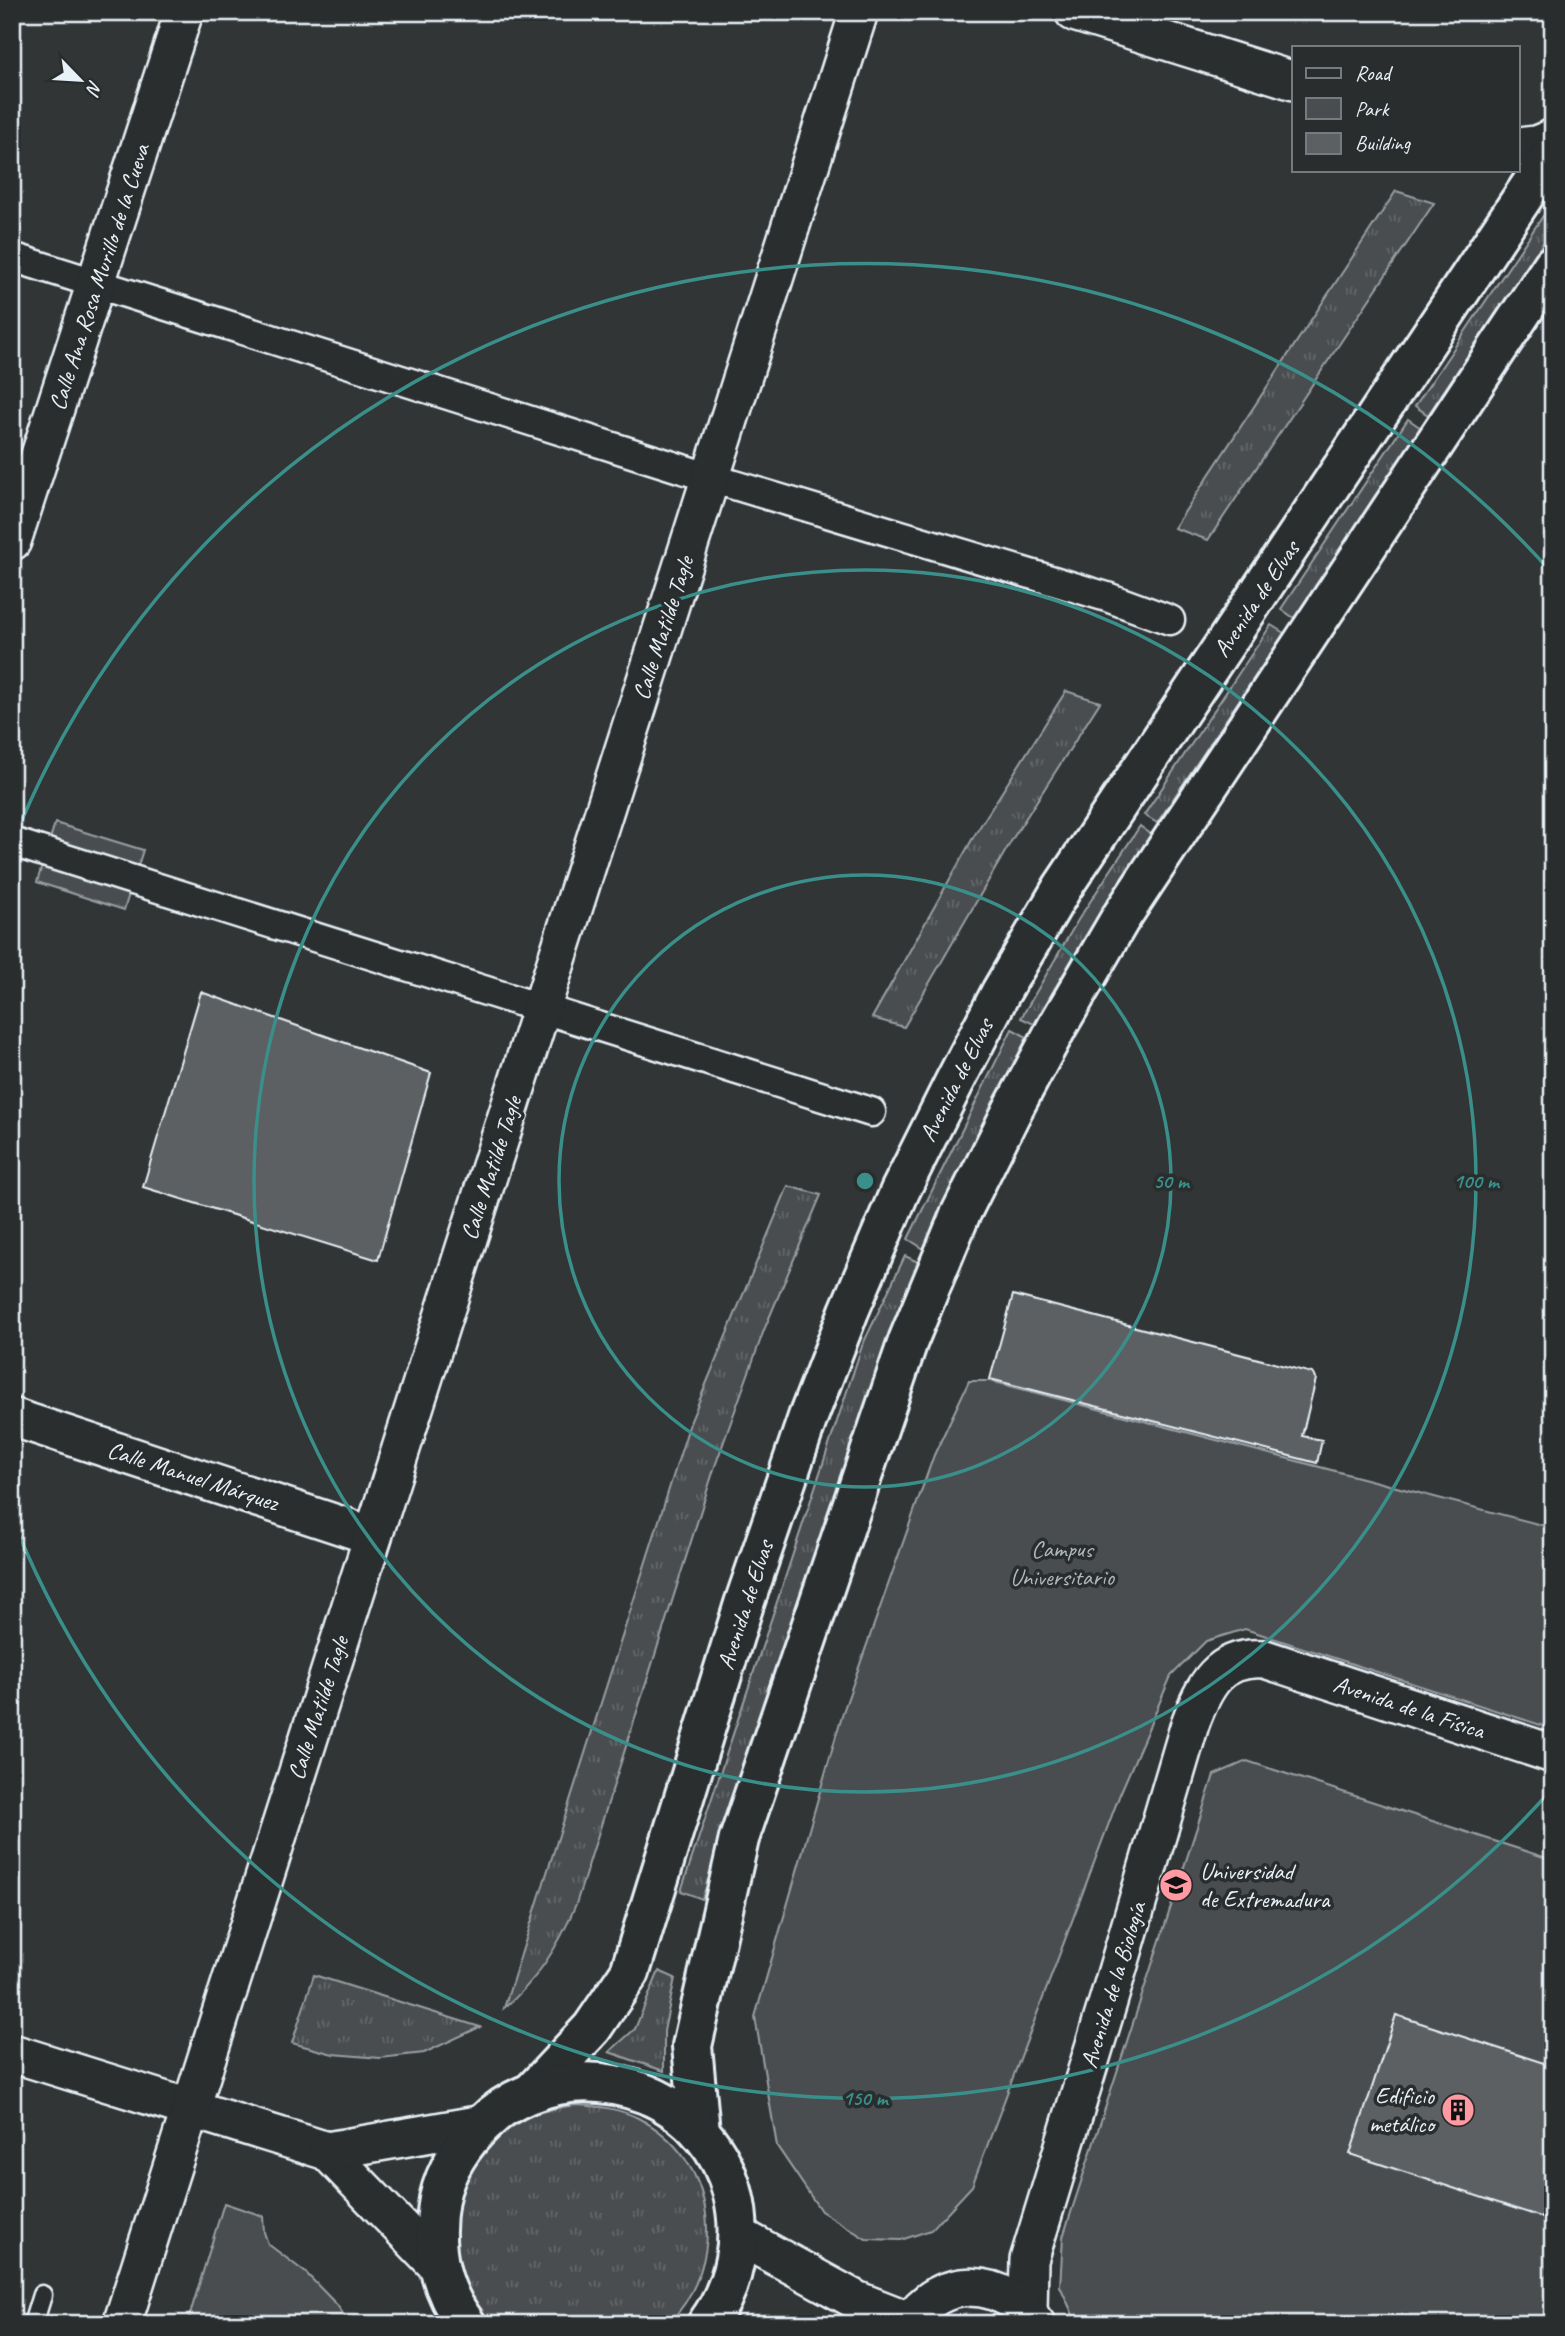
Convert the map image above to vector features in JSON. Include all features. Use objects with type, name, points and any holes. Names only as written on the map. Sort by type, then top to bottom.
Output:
[{"type":"highway","name":"Avenida de Elvas","points":[[534,2090],[592,2028],[630,1972],[744,1604],[808,1417],[900,1191],[1001,992],[1062,888],[1553,152]]},
{"type":"highway","points":[[700,2132],[692,2046],[739,1839],[908,1341],[960,1215],[1057,1027],[1120,919],[1553,265]]},
{"type":"highway","points":[[459,2318],[438,2266],[435,2223],[442,2185],[465,2142],[496,2112],[534,2090],[578,2081],[623,2085],[665,2102],[700,2132],[717,2155],[729,2180],[737,2208],[738,2236],[734,2272],[720,2306],[707,2324]]},
{"type":"street","name":"Calle Ana Rosa Murillo de la Cueva","points":[[12,541],[184,12]]},
{"type":"street","name":"Calle Matilde Tagle","points":[[122,2324],[859,12]]},
{"type":"street","points":[[1074,12],[1292,80]]},
{"type":"street","points":[[1520,148],[1553,138]]},
{"type":"street","points":[[12,257],[711,478],[1107,597],[1170,620]]},
{"type":"street","points":[[12,842],[871,1112]]},
{"type":"street","name":"Calle Manuel Márquez","points":[[12,1417],[373,1536]]},
{"type":"street","name":"Avenida de la Biología","points":[[1032,2318],[1028,2260],[1198,1702],[1215,1675],[1227,1666],[1251,1658],[1265,1659]]},
{"type":"street","name":"Avenida de la Física","points":[[1265,1659],[1553,1754]]},
{"type":"street","points":[[12,2053],[327,2151],[483,2123]]},
{"type":"street","points":[[327,2151],[438,2266]]},
{"type":"street","points":[[738,2236],[856,2300],[909,2322],[923,2305],[939,2295],[957,2288],[977,2287],[996,2291],[1013,2299],[1032,2318]]},
{"type":"lane","points":[[33,2324],[42,2295]]},
{"type":"green space","points":[[1396,191],[1434,203],[1208,540],[1174,528]]},
{"type":"green space","points":[[1543,216],[1553,223],[1553,228],[1428,415],[1415,406]]},
{"type":"green space","points":[[1408,419],[1421,428],[1294,618],[1281,609]]},
{"type":"green space","points":[[1271,625],[1284,633],[1157,823],[1144,815]]},
{"type":"green space","points":[[1066,691],[1100,702],[1013,838],[904,1027],[872,1018],[974,836]]},
{"type":"green space","points":[[55,823],[143,850],[124,910],[37,882]]},
{"type":"green space","points":[[1140,826],[1152,835],[1091,927],[1034,1024],[1021,1018],[1078,920]]},
{"type":"green space","points":[[1012,1029],[1027,1037],[924,1249],[908,1239]]},
{"type":"green space","points":[[788,1186],[821,1195],[764,1330],[714,1469],[576,1904],[563,1933],[537,1974],[504,2008],[690,1423]]},
{"type":"green space","points":[[905,1256],[918,1262],[702,1899],[681,1891],[862,1346]]},
{"type":"green space","name":"Campus Universitario","points":[[969,1381],[991,1381],[1553,1528],[1553,1729],[1245,1629],[1206,1641],[1171,1676],[1120,1794],[972,2186],[931,2230],[901,2240],[866,2239],[821,2211],[777,2146],[755,2017],[842,1715],[934,1455]]},
{"type":"green space","points":[[1247,1761],[1553,1860],[1553,2324],[1077,2324],[1060,2286],[1063,2237],[1214,1775]]},
{"type":"green space","points":[[659,1971],[675,1978],[664,2031],[664,2071],[609,2052],[635,2029]]},
{"type":"green space","points":[[314,1975],[480,2027],[424,2053],[380,2058],[333,2054],[292,2043]]},
{"type":"green space","points":[[575,2105],[607,2108],[638,2118],[665,2136],[685,2159],[699,2185],[706,2213],[706,2242],[700,2271],[688,2299],[668,2324],[493,2324],[474,2301],[461,2275],[455,2227],[466,2181],[478,2160],[511,2126],[538,2113]]},
{"type":"green space","points":[[224,2203],[263,2216],[268,2244],[306,2273],[337,2305],[350,2324],[187,2324]]},
{"type":"building","points":[[201,992],[431,1073],[378,1260],[143,1187]]},
{"type":"building","points":[[1013,1295],[1312,1373],[1316,1379],[1302,1436],[1322,1440],[1317,1463],[990,1379]]},
{"type":"building","name":"Edificio metálico","points":[[1396,2015],[1553,2066],[1553,2221],[1350,2154]]},
{"type":"place","name":"Universidad de Extremadura","points":[[1176,1885]]},
{"type":"place","name":"Edificio metálico","points":[[1458,2110]]}]
